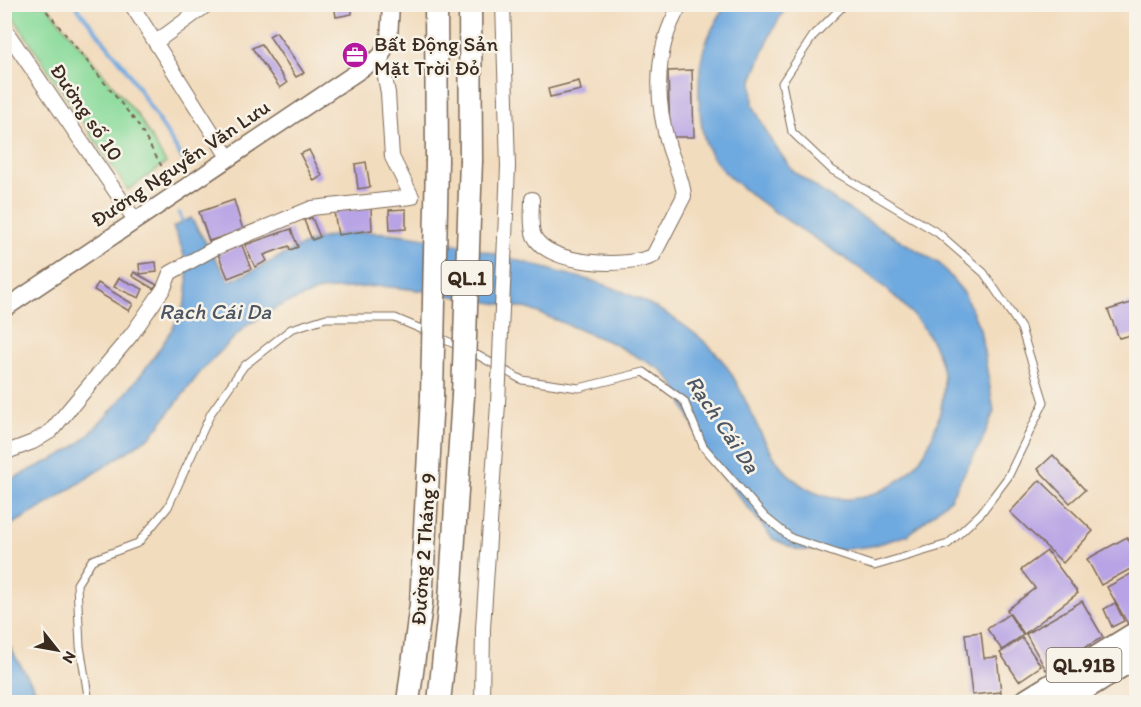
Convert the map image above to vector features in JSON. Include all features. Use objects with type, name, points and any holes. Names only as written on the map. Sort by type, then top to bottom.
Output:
[{"type":"highway","name":"Đường 2 Tháng 9","points":[[408,702],[421,604],[432,396],[437,160],[436,4]]},
{"type":"highway","name":"Đường 2 Tháng 9","points":[[441,702],[450,602],[463,396],[471,160],[470,4]]},
{"type":"highway","points":[[399,702],[421,604]]},
{"type":"highway","name":"QL.91B","points":[[1024,702],[1137,633]]},
{"type":"highway","name":"QL.91B","points":[[1063,702],[1137,657]]},
{"type":"street","points":[[131,4],[228,157]]},
{"type":"street","points":[[156,42],[208,4]]},
{"type":"street","points":[[4,453],[33,442],[51,431],[138,326],[164,288],[170,273],[215,248],[318,206],[412,197],[392,157],[388,93],[381,56],[389,39],[391,4]]},
{"type":"street","points":[[482,702],[483,628],[498,404],[508,166],[503,4]]},
{"type":"street","points":[[532,199],[532,231],[539,244],[549,252],[569,259],[607,262],[648,259],[656,253],[684,196],[667,139],[659,90],[663,44],[667,29],[681,4]]},
{"type":"street","name":"Đường số 10","points":[[4,28],[135,220]]},
{"type":"street","name":"Đường Nguyễn Văn Lưu","points":[[6,306],[381,56]]},
{"type":"lane","points":[[89,702],[80,646],[77,584],[92,560],[138,543],[168,507],[211,413],[243,366],[291,329],[326,318],[395,318],[470,351],[522,380],[579,388],[645,372],[684,401],[703,446],[765,517],[791,538],[874,566],[948,544],[981,513],[1008,477],[1044,402],[1021,328],[984,273],[938,233],[832,170],[792,132],[782,83],[813,36],[844,4]]},
{"type":"path","points":[[41,4],[137,123],[177,192]]},
{"type":"green space","points":[[5,5],[46,5],[139,117],[166,163],[128,190]]},
{"type":"water","name":"Rạch Cái Da","points":[[726,5],[787,5],[771,33],[752,80],[753,105],[770,139],[793,171],[840,204],[940,264],[964,293],[980,329],[994,412],[981,443],[950,499],[908,535],[872,546],[832,551],[798,550],[773,539],[707,456],[674,384],[662,370],[612,343],[529,309],[419,290],[381,286],[321,290],[277,307],[246,326],[202,370],[151,436],[46,505],[11,525],[5,532],[5,484],[62,455],[84,439],[139,378],[172,330],[187,293],[185,259],[173,227],[191,218],[229,281],[317,240],[355,233],[381,233],[438,240],[611,287],[671,317],[711,348],[733,376],[771,452],[798,482],[816,493],[834,498],[852,499],[870,495],[902,478],[926,451],[940,412],[944,388],[943,373],[934,345],[917,319],[894,296],[867,274],[758,200],[731,178],[713,158],[706,145],[701,124],[700,70],[708,38]]},
{"type":"water","points":[[4,638],[43,702],[5,702]]},
{"type":"building","points":[[334,4],[352,4],[352,14],[336,17]]},
{"type":"building","points":[[276,32],[304,73],[296,77],[269,36]]},
{"type":"building","points":[[261,44],[287,83],[280,88],[252,48]]},
{"type":"building","points":[[692,70],[694,137],[670,137],[668,71]]},
{"type":"building","points":[[579,81],[581,90],[550,97],[548,89]]},
{"type":"building","points":[[309,150],[322,176],[314,181],[300,154]]},
{"type":"building","points":[[366,162],[370,187],[358,189],[355,164]]},
{"type":"building","points":[[234,200],[243,230],[209,241],[199,212]]},
{"type":"building","points":[[371,207],[372,230],[338,235],[334,212]]},
{"type":"building","points":[[406,209],[406,229],[390,230],[389,210]]},
{"type":"building","points":[[312,218],[320,237],[312,240],[304,220]]},
{"type":"building","points":[[291,229],[298,247],[290,250],[289,246],[264,255],[267,261],[255,267],[245,245]]},
{"type":"building","points":[[242,245],[251,269],[228,278],[218,254]]},
{"type":"building","points":[[156,262],[157,272],[140,274],[139,264]]},
{"type":"building","points":[[134,272],[157,285],[154,289],[132,276]]},
{"type":"building","points":[[119,278],[143,289],[139,298],[114,287]]},
{"type":"building","points":[[98,283],[133,304],[129,311],[94,290]]},
{"type":"building","points":[[1134,302],[1136,334],[1119,338],[1108,310]]},
{"type":"building","points":[[1053,455],[1085,490],[1070,503],[1038,469]]},
{"type":"building","points":[[1040,480],[1093,531],[1063,563],[1010,512]]},
{"type":"building","points":[[1127,537],[1136,554],[1136,566],[1101,585],[1087,559]]},
{"type":"building","points":[[1047,551],[1078,593],[1024,634],[1007,610],[1035,588],[1021,570]]},
{"type":"building","points":[[1136,571],[1136,619],[1128,624],[1107,587]]},
{"type":"building","points":[[1082,601],[1103,637],[1046,670],[1026,634]]},
{"type":"building","points":[[1115,603],[1124,621],[1112,627],[1104,609]]},
{"type":"building","points":[[1009,614],[1023,635],[1002,650],[987,629]]},
{"type":"building","points":[[981,632],[984,658],[997,657],[1001,692],[972,695],[965,634]]},
{"type":"building","points":[[1022,638],[1041,666],[1019,681],[1000,653]]},
{"type":"waterway","points":[[74,4],[125,67],[184,161]]},
{"type":"waterway","points":[[179,213],[185,226]]},
{"type":"place","name":"Bất Động Sản Mặt Trời Đỏ","points":[[355,55]]}]
